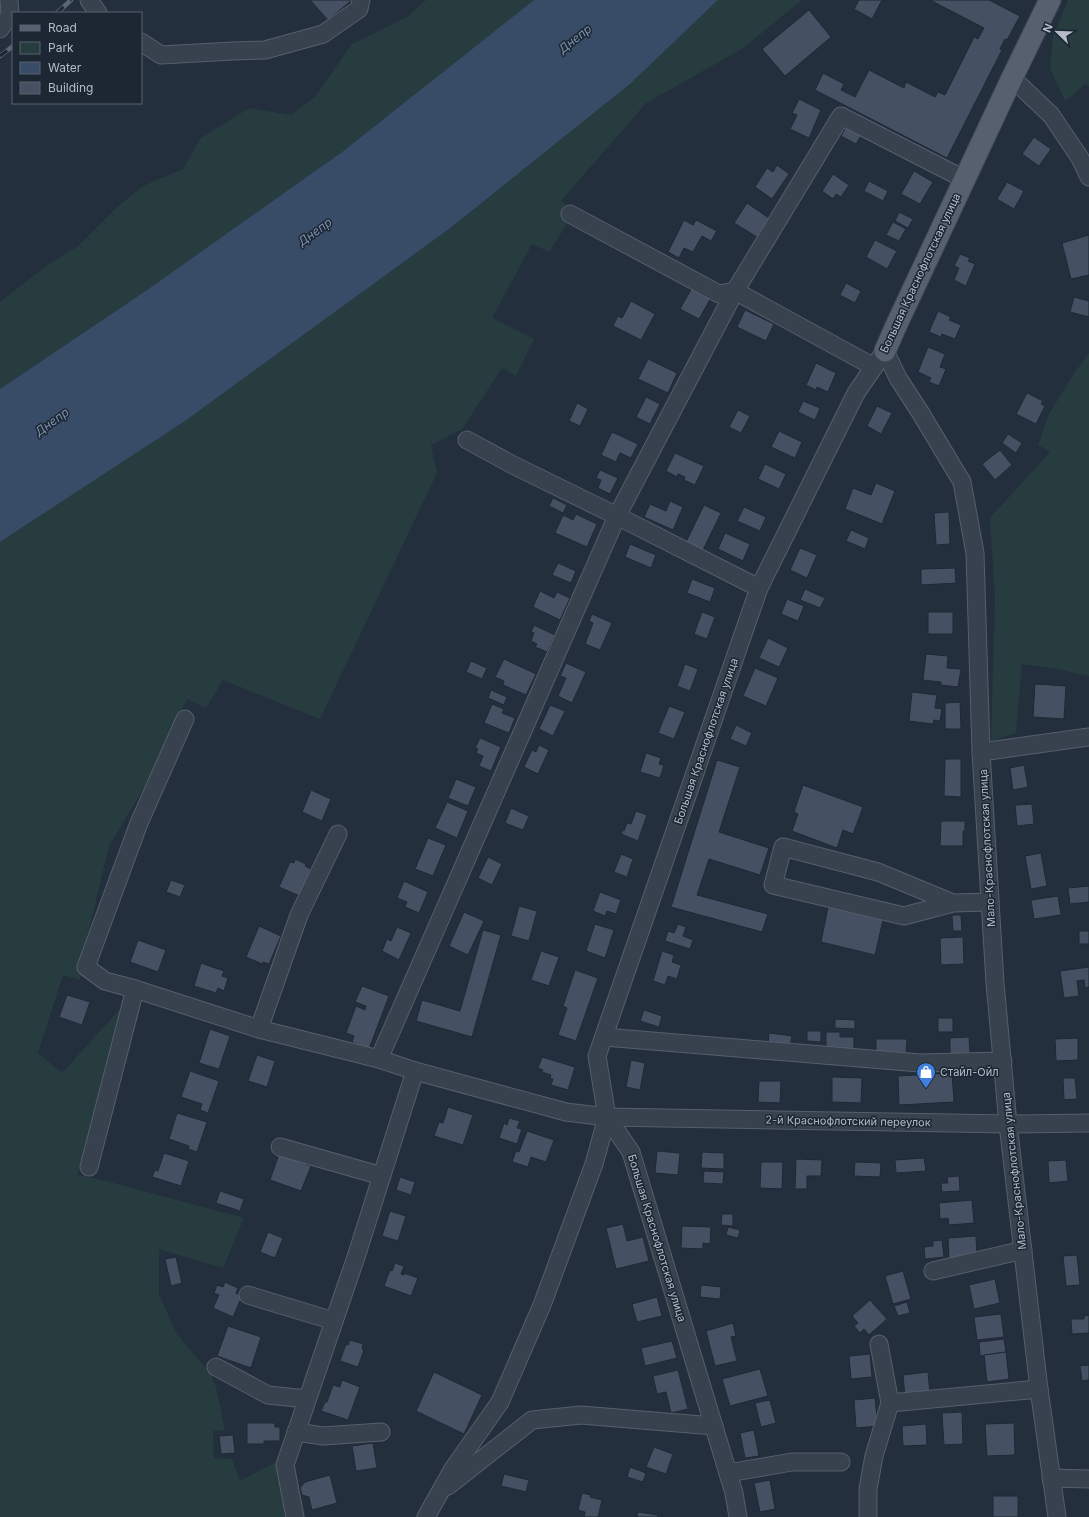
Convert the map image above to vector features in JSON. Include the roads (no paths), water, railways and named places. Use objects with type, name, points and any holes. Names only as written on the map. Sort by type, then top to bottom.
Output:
[{"type":"main road","name":"Большая Краснофлотская улица","points":[[880,359],[1050,0]]},
{"type":"street","points":[[0,29],[10,15],[9,0]]},
{"type":"street","points":[[89,0],[97,12]]},
{"type":"street","points":[[142,43],[161,55],[265,50],[323,34],[360,9],[361,0]]},
{"type":"street","points":[[1012,78],[1051,115],[1080,158],[1088,173]]},
{"type":"street","points":[[379,1059],[617,516],[735,291],[841,116],[964,179]]},
{"type":"street","points":[[570,214],[719,294],[735,291],[880,359]]},
{"type":"street","name":"Большая Краснофлотская улица","points":[[738,1517],[734,1493],[631,1152],[607,1117],[597,1056],[758,588],[856,393],[880,359]]},
{"type":"street","name":"Мало-Краснофлотская улица","points":[[880,359],[898,378],[962,482],[975,553],[981,752],[995,983],[1008,1124],[1039,1389],[1057,1517]]},
{"type":"street","points":[[467,440],[513,465],[758,588]]},
{"type":"street","name":"2-й Краснофлотский переулок","points":[[185,720],[138,823],[86,967],[105,981],[135,989],[259,1029],[379,1059],[415,1072],[566,1112],[607,1117],[1008,1124],[1089,1123]]},
{"type":"street","points":[[981,752],[1089,737]]},
{"type":"street","points":[[259,1029],[299,915],[338,834]]},
{"type":"street","points":[[953,903],[878,872],[783,847],[773,885],[904,916],[953,903],[990,902]]},
{"type":"street","points":[[89,1167],[135,989]]},
{"type":"street","points":[[604,1037],[920,1063],[1002,1061]]},
{"type":"street","points":[[295,1517],[285,1465],[382,1176],[415,1072]]},
{"type":"street","points":[[426,1517],[453,1469],[500,1402],[542,1305],[594,1164],[607,1117]]},
{"type":"street","points":[[280,1147],[382,1176]]},
{"type":"street","points":[[933,1271],[1023,1250]]},
{"type":"street","points":[[248,1295],[334,1321]]},
{"type":"street","points":[[868,1517],[868,1489],[874,1456],[890,1403],[879,1344]]},
{"type":"street","points":[[216,1367],[268,1395],[307,1399]]},
{"type":"street","points":[[890,1403],[1039,1389]]},
{"type":"street","points":[[440,1492],[532,1420],[581,1415],[714,1426]]},
{"type":"street","points":[[296,1432],[323,1436],[381,1432]]},
{"type":"street","points":[[728,1473],[792,1462],[841,1462]]},
{"type":"street","points":[[1051,1478],[1089,1479]]},
{"type":"water","name":"Днепр","points":[[534,0],[718,0],[630,84],[449,229],[185,421],[0,542],[0,389],[147,290],[342,152]]},
{"type":"railway","points":[[58,12],[71,0]]},
{"type":"railway","points":[[0,56],[12,47]]},
{"type":"place","name":"Стайл-Ойл","points":[[926,1089]]}]
